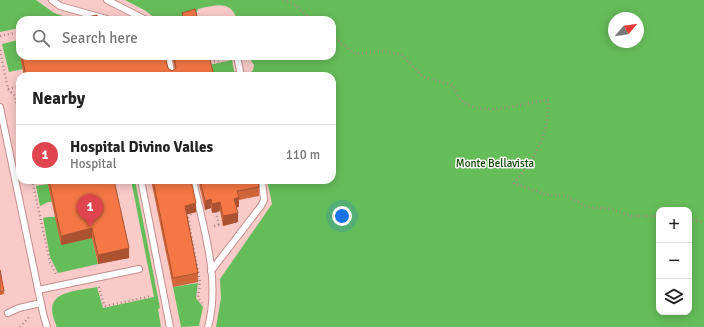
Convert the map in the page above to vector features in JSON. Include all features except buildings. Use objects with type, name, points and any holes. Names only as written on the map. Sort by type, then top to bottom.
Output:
[{"type":"lane","points":[[52,0],[60,6],[96,16]]},
{"type":"lane","points":[[107,0],[138,16]]},
{"type":"lane","points":[[169,60],[171,72]]},
{"type":"lane","points":[[235,60],[240,72]]},
{"type":"lane","points":[[0,107],[47,327]]},
{"type":"lane","points":[[142,184],[170,327]]},
{"type":"lane","points":[[194,184],[211,271],[212,307],[208,327]]},
{"type":"lane","points":[[211,271],[261,206],[264,200],[262,184]]},
{"type":"lane","points":[[38,290],[139,269]]},
{"type":"lane","points":[[8,313],[19,308],[41,303]]},
{"type":"path","points":[[283,0],[295,5],[307,16]]},
{"type":"path","points":[[0,36],[16,33]]},
{"type":"path","points":[[336,39],[356,54],[384,51],[402,55],[423,77],[452,85],[461,100],[476,109],[496,109],[548,100],[549,116],[538,150],[514,183],[547,195],[567,196],[587,207],[611,209],[631,216],[656,216]]},
{"type":"path","points":[[0,50],[8,89],[15,96],[16,101]]},
{"type":"path","points":[[210,62],[220,60]]},
{"type":"path","points":[[8,89],[16,87]]},
{"type":"path","points":[[33,184],[50,262],[55,275],[59,277]]},
{"type":"path","points":[[192,212],[188,218],[200,282],[198,298],[205,307]]},
{"type":"path","points":[[215,213],[219,225]]},
{"type":"path","points":[[692,220],[704,223]]},
{"type":"path","points":[[97,285],[104,305],[106,306],[152,296]]},
{"type":"path","points":[[20,327],[29,316],[36,314]]},
{"type":"green space","points":[[0,0],[36,0],[54,13],[63,16],[16,16],[16,29],[0,32]]},
{"type":"green space","name":"Monte Bellavista","points":[[125,0],[704,0],[704,327],[216,327],[221,298],[220,279],[272,204],[268,184],[336,184],[336,72],[251,72],[254,65],[251,60],[336,60],[336,16],[235,16],[231,9],[217,5],[198,9],[196,14],[189,16],[152,16],[146,11]]},
{"type":"green space","points":[[16,40],[16,60],[21,60],[23,69],[9,72],[2,44]]},
{"type":"green space","points":[[232,60],[234,72],[211,72],[209,65]]},
{"type":"green space","points":[[48,184],[52,202],[48,202],[40,206],[36,186]]},
{"type":"green space","points":[[132,184],[136,184],[160,308],[158,309],[161,327],[57,327],[53,315],[52,306],[55,300],[61,295],[77,290],[97,287],[103,308],[154,297]]},
{"type":"green space","points":[[55,217],[92,238],[98,264],[58,273],[50,257],[43,218]]},
{"type":"green space","points":[[198,283],[196,298],[203,307],[199,326],[181,327],[173,287]]},
{"type":"place","name":"Hospital Divino Valles","points":[[90,227]]}]
